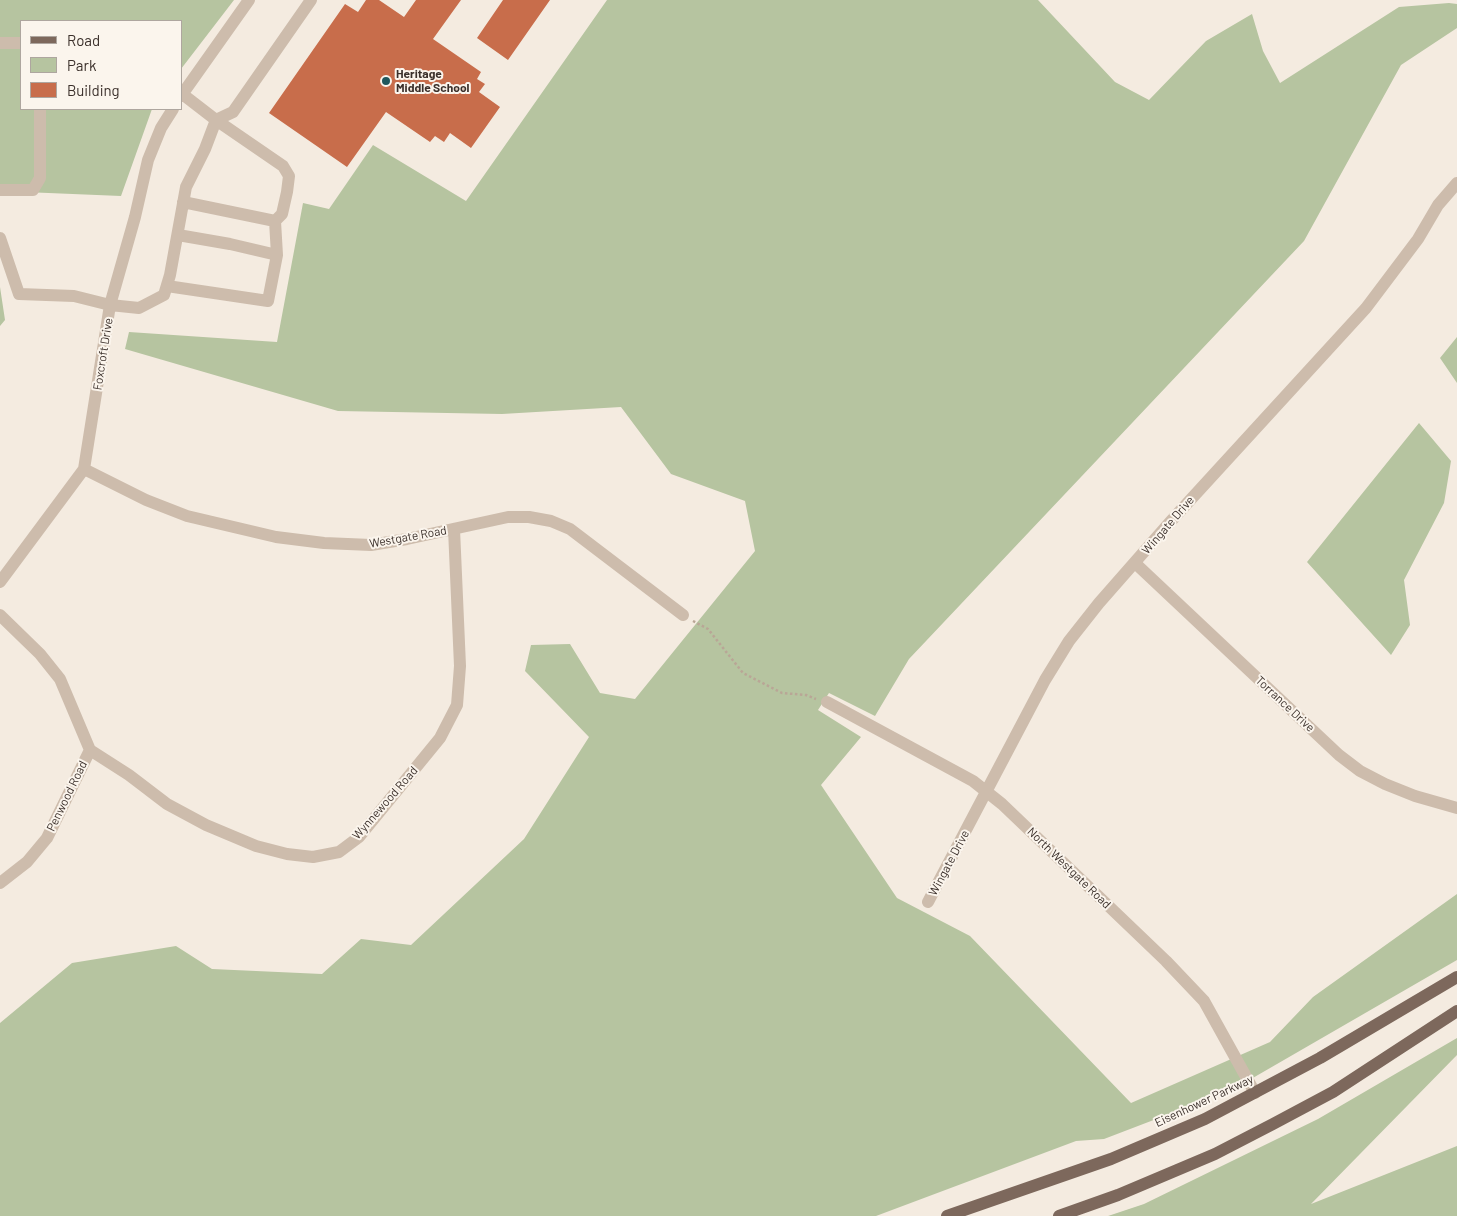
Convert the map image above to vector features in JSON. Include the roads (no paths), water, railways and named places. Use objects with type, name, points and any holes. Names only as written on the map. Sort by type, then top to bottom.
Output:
[{"type":"main road","name":"Eisenhower Parkway","points":[[948,1216],[1111,1159],[1205,1119],[1320,1058],[1457,977]]},
{"type":"main road","points":[[1059,1216],[1118,1195],[1206,1158],[1267,1128],[1333,1092],[1457,1011]]},
{"type":"street","points":[[167,286],[268,301],[277,255],[275,221],[282,214],[289,176],[283,166],[182,94],[249,0]]},
{"type":"street","points":[[0,238],[19,294],[74,296],[110,306],[138,308],[164,295],[178,235],[186,187],[205,149],[216,120],[233,112],[311,0]]},
{"type":"street","points":[[0,43],[20,43]]},
{"type":"street","points":[[0,190],[33,190],[40,178],[40,110]]},
{"type":"street","name":"Foxcroft Drive","points":[[0,582],[84,469],[110,306],[148,160],[161,128],[173,110]]},
{"type":"street","name":"Wingate Drive","points":[[928,902],[1046,680],[1070,641],[1099,603],[1189,501],[1366,308],[1418,238],[1438,205],[1457,183]]},
{"type":"street","points":[[183,202],[275,221]]},
{"type":"street","points":[[178,235],[277,255]]},
{"type":"street","name":"Westgate Road","points":[[84,469],[146,500],[187,516],[276,537],[324,543],[371,545],[508,517],[529,517],[551,521],[570,529],[683,615]]},
{"type":"street","name":"Wynnewood Road","points":[[90,750],[129,775],[167,804],[206,825],[249,842],[287,854],[313,857],[339,852],[359,837],[440,738],[456,705],[460,666],[454,529]]},
{"type":"street","name":"Torrance Drive","points":[[1135,563],[1339,755],[1360,772],[1415,796],[1457,808]]},
{"type":"street","points":[[0,615],[40,654],[60,679],[90,750]]},
{"type":"street","name":"North Westgate Road","points":[[828,702],[973,781],[987,791],[1166,960],[1204,1001],[1255,1093]]},
{"type":"street","name":"Penwood Road","points":[[0,883],[27,862],[47,838],[90,750]]},
{"type":"place","name":"Heritage Middle School","points":[[386,81]]}]
